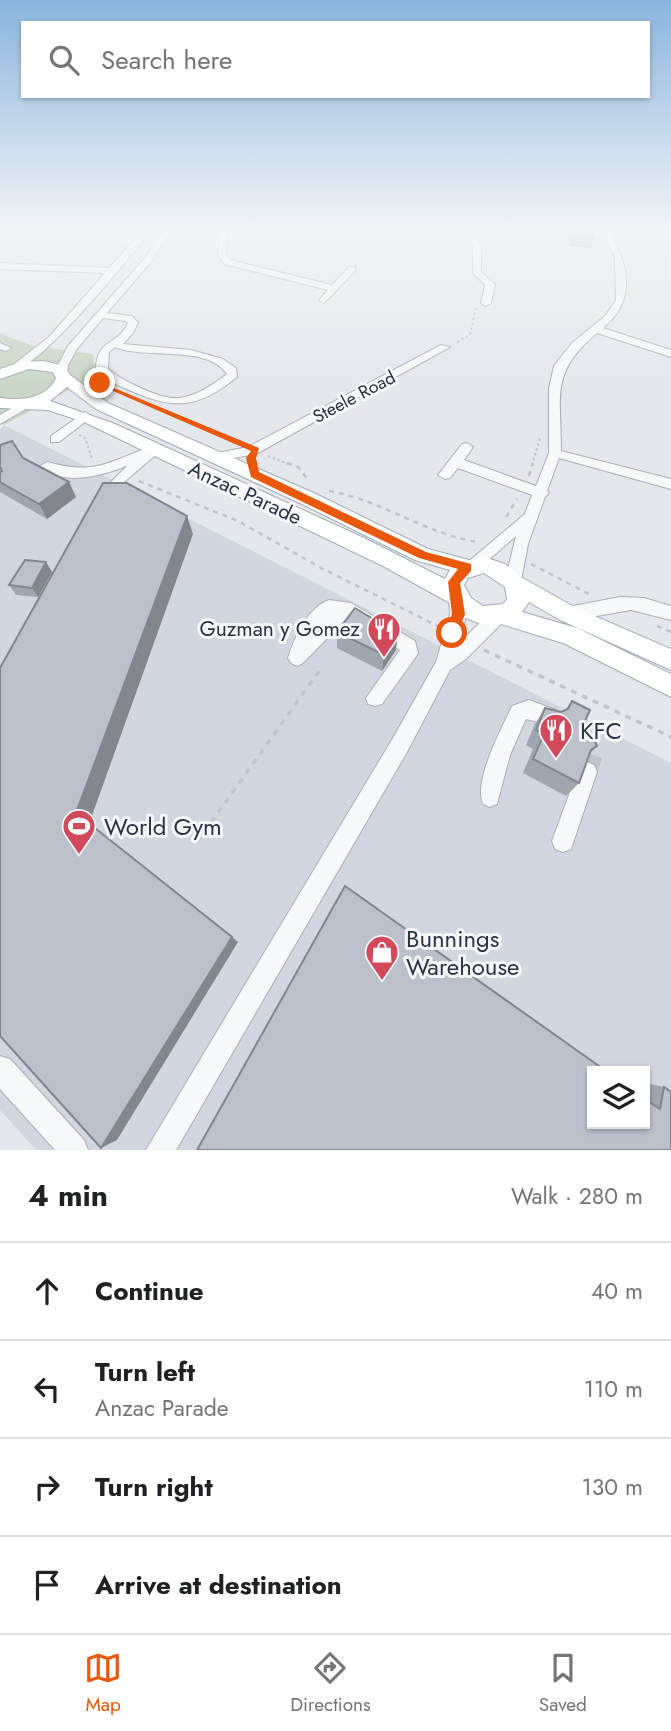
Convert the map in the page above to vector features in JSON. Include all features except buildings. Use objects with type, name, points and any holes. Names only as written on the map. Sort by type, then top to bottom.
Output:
[{"type":"main road","points":[[0,375],[11,367],[47,365],[63,376],[56,391],[28,402]]},
{"type":"main road","name":"Anzac Parade","points":[[63,376],[102,406],[254,474],[422,555],[468,567]]},
{"type":"main road","name":"Anzac Parade","points":[[0,402],[28,402],[63,407],[85,416],[151,450],[399,564],[457,598]]},
{"type":"main road","points":[[671,660],[568,614],[495,568],[468,567],[455,579],[457,598],[474,613],[499,616],[569,635],[671,686]]},
{"type":"main road","points":[[499,616],[512,611],[518,602],[514,582]]},
{"type":"street","points":[[11,367],[53,339],[104,282]]},
{"type":"street","points":[[63,376],[69,352],[129,282]]},
{"type":"street","points":[[307,282],[333,288]]},
{"type":"street","points":[[324,300],[339,282]]},
{"type":"street","points":[[486,303],[490,284],[487,282]]},
{"type":"street","points":[[514,582],[517,557],[555,453],[555,388],[560,366],[576,345],[597,330],[618,308],[621,282]]},
{"type":"street","points":[[99,315],[132,320],[130,332],[117,341],[101,355],[106,374],[168,401],[186,400],[233,375],[232,370],[220,362],[178,349],[132,349],[119,346],[117,341]]},
{"type":"street","points":[[597,330],[671,354]]},
{"type":"street","name":"Steele Road","points":[[217,457],[258,449],[445,347]]},
{"type":"street","points":[[0,420],[28,402]]},
{"type":"street","points":[[55,439],[85,416]]},
{"type":"street","points":[[445,475],[467,447]]},
{"type":"street","points":[[254,474],[251,458],[258,449]]},
{"type":"street","points":[[47,466],[81,475],[109,468],[151,450]]},
{"type":"street","points":[[93,515],[111,486],[151,450]]},
{"type":"street","points":[[555,453],[671,484]]},
{"type":"street","points":[[455,462],[542,493]]},
{"type":"street","points":[[468,567],[496,547],[531,514]]},
{"type":"street","points":[[160,1150],[400,745],[444,664],[458,614],[457,598]]},
{"type":"street","points":[[568,614],[641,602],[671,613]]},
{"type":"street","points":[[297,658],[302,640],[325,610],[337,607],[358,615],[405,641],[410,649],[375,698]]},
{"type":"street","points":[[444,664],[460,655],[499,616]]},
{"type":"street","points":[[490,797],[500,755],[519,712],[529,709],[549,716]]},
{"type":"street","points":[[563,841],[591,760]]},
{"type":"street","points":[[0,1069],[74,1150]]},
{"type":"path","points":[[445,347],[470,335],[476,303],[486,303]]},
{"type":"path","points":[[161,410],[298,467],[312,486]]},
{"type":"path","points":[[68,429],[85,438],[90,457],[109,468]]},
{"type":"path","points":[[124,474],[238,521],[323,569],[452,633]]},
{"type":"path","points":[[323,491],[359,497],[451,537],[487,542],[496,547]]},
{"type":"path","points":[[517,557],[612,606]]},
{"type":"path","points":[[648,622],[671,632]]},
{"type":"path","points":[[470,643],[671,737]]},
{"type":"path","points":[[197,842],[320,670]]},
{"type":"shaded area","points":[[4,425],[671,763],[671,1150],[36,1150],[0,1110],[0,430]]},
{"type":"green space","points":[[0,333],[33,346],[93,354],[96,375],[4,425],[0,423]]},
{"type":"tunnel","points":[[587,772],[593,755]]},
{"type":"place","name":"Guzman y Gomez","points":[[384,659]]},
{"type":"place","name":"KFC","points":[[556,760]]},
{"type":"place","name":"World Gym","points":[[79,856]]},
{"type":"place","name":"Bunnings Warehouse","points":[[382,982]]},
{"type":"route","points":[[100,383],[256,450],[251,458],[254,474],[422,555],[467,568],[456,576],[453,585],[458,614],[452,633]]}]
